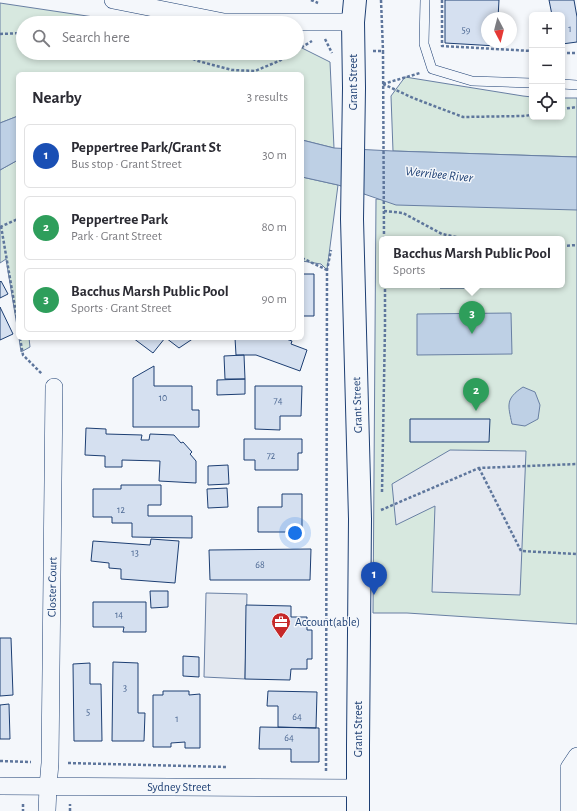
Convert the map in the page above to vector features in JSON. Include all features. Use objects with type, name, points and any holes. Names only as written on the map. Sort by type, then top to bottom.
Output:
[{"type":"main road","name":"Grant Street","points":[[355,0],[353,22],[354,88],[352,219],[360,519],[358,811]]},
{"type":"street","points":[[113,0],[194,16]]},
{"type":"street","points":[[304,22],[353,22]]},
{"type":"street","name":"Closter Court","points":[[47,811],[50,763],[54,387]]},
{"type":"street","points":[[569,811],[569,768],[577,756]]},
{"type":"street","name":"Sydney Street","points":[[0,786],[358,788]]},
{"type":"lane","points":[[425,0],[424,44],[432,69],[472,81],[529,83]]},
{"type":"lane","points":[[565,84],[577,85]]},
{"type":"path","points":[[381,0],[383,51]]},
{"type":"path","points":[[442,0],[442,46],[529,51]]},
{"type":"path","points":[[0,34],[16,33]]},
{"type":"path","points":[[565,53],[577,53]]},
{"type":"path","points":[[196,60],[232,70],[256,71],[280,60]]},
{"type":"path","points":[[383,84],[432,69]]},
{"type":"path","points":[[383,84],[384,236]]},
{"type":"path","points":[[383,84],[413,98],[462,117],[529,115]]},
{"type":"path","points":[[565,109],[577,107]]},
{"type":"path","points":[[384,210],[403,213],[442,234],[452,236]]},
{"type":"path","points":[[16,220],[0,227],[16,314]]},
{"type":"path","points":[[565,246],[577,246]]},
{"type":"path","points":[[325,788],[327,270],[331,248]]},
{"type":"path","points":[[304,259],[327,270]]},
{"type":"path","points":[[20,340],[23,355],[54,387]]},
{"type":"path","points":[[360,519],[479,468],[577,464]]},
{"type":"path","points":[[479,468],[522,551],[577,554]]},
{"type":"path","points":[[0,762],[74,762],[231,767]]},
{"type":"shaded area","points":[[0,3],[87,16],[16,16],[16,60],[304,60],[304,49],[330,62],[334,148],[304,140],[304,72],[16,72],[16,117],[0,123]]},
{"type":"shaded area","points":[[405,77],[529,97],[529,120],[565,120],[565,98],[577,98],[577,157],[393,151],[391,96]]},
{"type":"shaded area","points":[[16,161],[16,320],[6,259],[0,263],[0,170]]},
{"type":"shaded area","points":[[304,177],[338,185],[327,270],[321,264],[304,261]]},
{"type":"shaded area","points":[[376,199],[577,208],[577,624],[407,613],[373,613]]},
{"type":"shaded area","points":[[19,340],[29,340],[30,347],[21,352]]},
{"type":"shaded area","points":[[450,450],[526,451],[520,595],[432,592],[435,506],[396,525],[392,484]]},
{"type":"shaded area","points":[[206,593],[247,594],[245,679],[204,677]]},
{"type":"water","points":[[16,117],[16,161],[0,170],[0,123]]},
{"type":"water","name":"Werribee River","points":[[304,140],[334,148],[577,157],[577,210],[396,205],[338,185],[304,177]]},
{"type":"water","points":[[511,313],[512,354],[417,355],[417,314]]},
{"type":"water","points":[[523,387],[535,392],[540,405],[538,419],[525,426],[512,424],[509,407],[509,403],[513,395]]},
{"type":"building","points":[[445,0],[499,0],[498,12],[481,12],[481,45],[445,43]]},
{"type":"building","points":[[549,0],[574,0],[577,17],[577,42],[565,44],[565,12],[551,12]]},
{"type":"building","points":[[304,274],[314,274],[314,316],[304,316]]},
{"type":"building","points":[[1,281],[8,294],[0,298],[0,282]]},
{"type":"building","points":[[0,307],[13,334],[0,340]]},
{"type":"building","points":[[136,340],[163,340],[153,353]]},
{"type":"building","points":[[169,340],[191,340],[179,348]]},
{"type":"building","points":[[235,340],[289,340],[292,341],[291,344],[307,350],[300,371],[256,355],[236,355]]},
{"type":"building","points":[[244,355],[245,379],[225,379],[224,356]]},
{"type":"building","points":[[154,366],[154,386],[192,386],[192,410],[199,410],[199,427],[133,427],[133,378]]},
{"type":"building","points":[[245,379],[245,394],[217,395],[217,380]]},
{"type":"building","points":[[255,386],[302,386],[301,416],[280,416],[280,430],[255,429]]},
{"type":"building","points":[[410,419],[490,419],[489,442],[410,442]]},
{"type":"building","points":[[86,428],[106,429],[106,434],[142,435],[141,440],[149,440],[150,434],[174,435],[192,452],[190,454],[196,461],[196,483],[159,481],[160,461],[122,460],[122,467],[105,467],[105,456],[85,455]]},
{"type":"building","points":[[244,439],[302,439],[302,453],[298,453],[298,470],[255,470],[255,460],[244,460]]},
{"type":"building","points":[[228,465],[229,484],[208,485],[208,466]]},
{"type":"building","points":[[121,485],[161,485],[161,505],[148,505],[148,516],[192,516],[192,538],[132,537],[132,523],[112,523],[112,517],[93,517],[93,489],[121,489]]},
{"type":"building","points":[[227,488],[228,507],[208,508],[207,489]]},
{"type":"building","points":[[282,494],[302,494],[302,532],[258,532],[258,507],[282,507]]},
{"type":"building","points":[[151,539],[179,541],[175,583],[121,579],[121,569],[109,568],[109,563],[91,561],[93,541],[150,545]]},
{"type":"building","points":[[311,549],[310,580],[210,580],[209,550]]},
{"type":"building","points":[[150,591],[168,591],[168,607],[151,608]]},
{"type":"building","points":[[93,602],[146,602],[146,632],[123,632],[124,627],[93,627]]},
{"type":"building","points":[[246,605],[291,606],[291,617],[307,617],[307,630],[312,630],[312,659],[307,659],[307,669],[291,669],[290,680],[245,679]]},
{"type":"building","points":[[0,638],[11,638],[13,695],[0,696]]},
{"type":"building","points":[[183,656],[199,657],[199,677],[183,676]]},
{"type":"building","points":[[113,662],[138,663],[138,713],[145,713],[144,741],[112,741]]},
{"type":"building","points":[[90,663],[90,684],[101,684],[102,741],[74,741],[73,664]]},
{"type":"building","points":[[163,691],[189,691],[189,695],[200,694],[200,748],[185,748],[185,742],[171,743],[171,747],[153,747],[153,695],[163,695]]},
{"type":"building","points":[[268,691],[317,692],[316,728],[278,727],[278,706],[267,706]]},
{"type":"building","points":[[9,704],[10,739],[0,739],[0,705]]},
{"type":"building","points":[[260,727],[319,728],[319,762],[291,762],[291,749],[259,749]]},
{"type":"place","name":"Bacchus Marsh Public Pool","points":[[472,334]]},
{"type":"place","name":"Peppertree Park","points":[[476,411]]},
{"type":"place","name":"Peppertree Park/Grant St","points":[[374,595]]},
{"type":"place","name":"Account(able)","points":[[281,639]]}]
